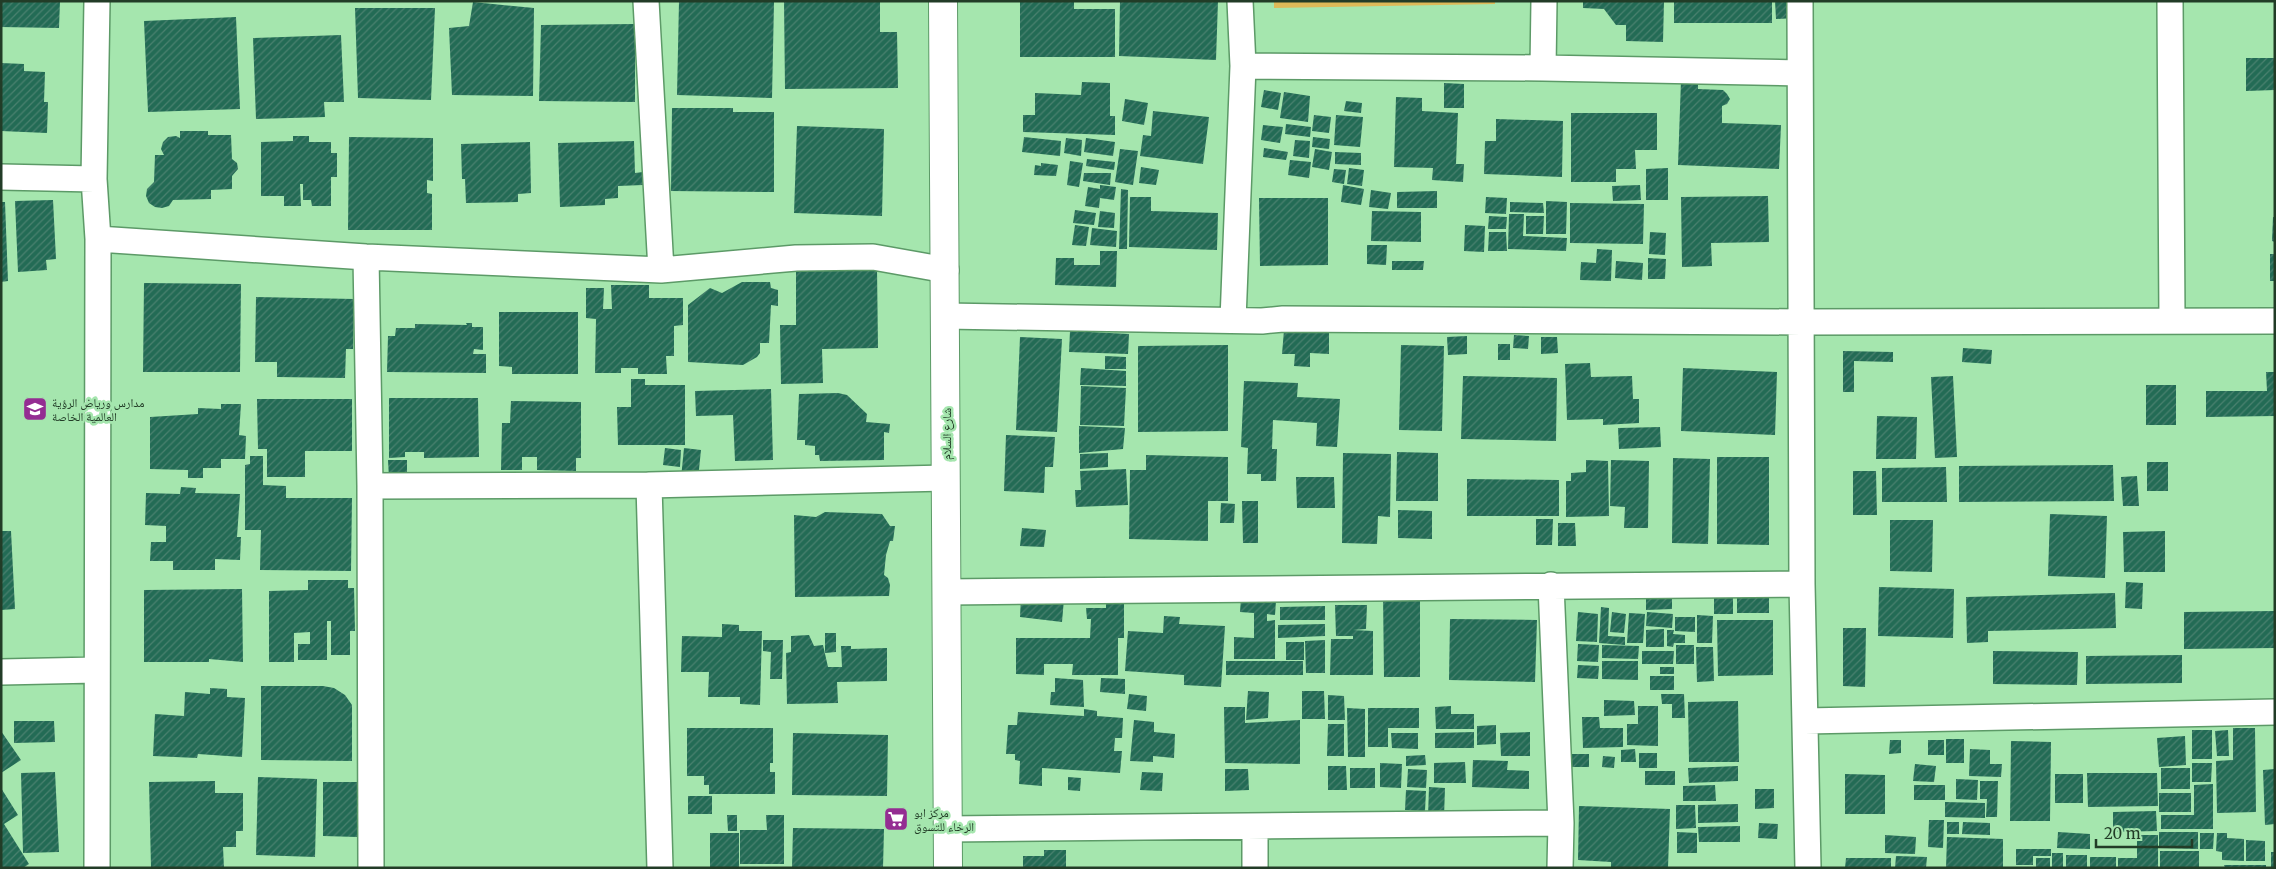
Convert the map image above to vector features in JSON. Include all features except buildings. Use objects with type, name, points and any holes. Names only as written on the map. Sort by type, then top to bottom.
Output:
[{"type":"street","points":[[97,1],[94,178],[98,239],[97,868]]},
{"type":"street","points":[[646,1],[660,270]]},
{"type":"street","name":"شارع السلام","points":[[943,1],[948,868]]},
{"type":"street","points":[[1233,320],[1243,66],[1240,1]]},
{"type":"street","points":[[1543,68],[1544,1]]},
{"type":"street","points":[[1800,1],[1802,584],[1808,868]]},
{"type":"street","points":[[2170,1],[2172,320]]},
{"type":"street","points":[[1243,66],[1543,68],[1800,73]]},
{"type":"street","points":[[1,177],[94,178]]},
{"type":"street","points":[[98,239],[366,257],[660,270],[796,258],[872,257],[946,270]]},
{"type":"street","points":[[366,257],[370,486],[371,868]]},
{"type":"street","points":[[945,316],[1233,320],[2275,321]]},
{"type":"street","points":[[370,486],[649,485],[946,478]]},
{"type":"street","points":[[649,485],[660,868]]},
{"type":"street","points":[[947,592],[1802,584]]},
{"type":"street","points":[[1551,585],[1561,823],[1560,868]]},
{"type":"street","points":[[1,672],[96,670]]},
{"type":"street","points":[[1805,721],[2275,712]]},
{"type":"street","points":[[948,829],[1255,828],[1561,823]]},
{"type":"street","points":[[1255,828],[1255,868]]},
{"type":"shaded area","points":[[1274,1],[1495,1],[1495,4],[1274,8]]},
{"type":"place","name":"مدارس ورياض الرؤية العالمية الخاصة","points":[[35,409]]},
{"type":"place","name":"مركز ابو الرخاء للتسوق","points":[[896,819]]}]
